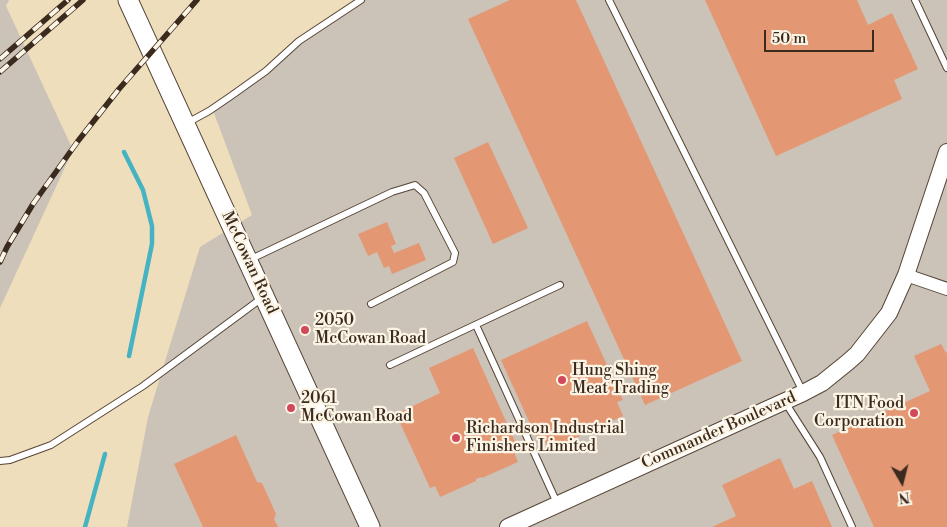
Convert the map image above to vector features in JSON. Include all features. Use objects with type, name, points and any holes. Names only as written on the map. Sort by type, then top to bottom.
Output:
[{"type":"main road","name":"McCowan Road","points":[[128,0],[370,527]]},
{"type":"street","name":"Commander Boulevard","points":[[508,527],[803,393],[822,383],[857,354],[889,313],[906,275],[947,152]]},
{"type":"street","points":[[906,275],[947,289]]},
{"type":"lane","points":[[185,124],[231,96],[266,71],[300,41],[361,0]]},
{"type":"lane","points":[[609,0],[803,393]]},
{"type":"lane","points":[[915,0],[947,68]]},
{"type":"lane","points":[[248,260],[392,192],[415,185],[424,193],[455,253],[453,262],[371,304]]},
{"type":"lane","points":[[390,365],[560,285]]},
{"type":"lane","points":[[0,461],[10,460],[52,445],[144,386],[265,296]]},
{"type":"lane","points":[[476,325],[558,504]]},
{"type":"lane","points":[[785,401],[820,457],[852,527]]},
{"type":"shaded area","points":[[0,0],[9,0],[6,6],[73,150],[0,308]]},
{"type":"shaded area","points":[[362,0],[947,0],[947,527],[127,527],[148,417],[200,247],[252,215],[211,105]]},
{"type":"building","points":[[510,0],[576,0],[742,361],[645,405],[468,19]]},
{"type":"building","points":[[705,0],[857,0],[868,25],[892,13],[918,69],[894,80],[902,99],[776,156]]},
{"type":"building","points":[[488,142],[528,228],[493,244],[454,158]]},
{"type":"building","points":[[387,222],[396,244],[391,246],[394,253],[419,243],[426,260],[392,274],[389,266],[384,268],[377,252],[368,256],[358,234]]},
{"type":"building","name":"Hung Shing Meat Trading","points":[[587,321],[623,400],[617,402],[623,416],[593,430],[590,423],[580,428],[577,421],[574,422],[580,436],[549,450],[543,436],[537,439],[501,360]]},
{"type":"building","name":"ITN Food Corporation","points":[[941,344],[947,352],[947,527],[874,527],[832,435],[930,391],[914,356]]},
{"type":"building","points":[[473,348],[518,448],[513,450],[518,462],[476,479],[476,481],[440,497],[435,486],[430,488],[396,414],[440,393],[429,368]]},
{"type":"building","points":[[236,435],[257,482],[262,483],[276,514],[274,519],[278,527],[203,527],[174,464]]},
{"type":"building","points":[[780,458],[794,489],[812,481],[832,527],[712,527],[736,516],[722,485]]},
{"type":"waterway","points":[[124,152],[143,190],[152,226],[152,244],[129,356]]},
{"type":"waterway","points":[[85,527],[105,454]]},
{"type":"railway","points":[[0,59],[68,0]]},
{"type":"railway","points":[[0,72],[83,0]]},
{"type":"railway","points":[[0,262],[33,204],[78,141],[119,89],[197,0]]},
{"type":"place","name":"2050 McCowan Road","points":[[305,330]]},
{"type":"place","name":"Hung Shing Meat Trading","points":[[562,380]]},
{"type":"place","name":"2061 McCowan Road","points":[[291,408]]},
{"type":"place","name":"ITN Food Corporation","points":[[914,413]]},
{"type":"place","name":"Richardson Industrial Finishers Limited","points":[[456,438]]}]
